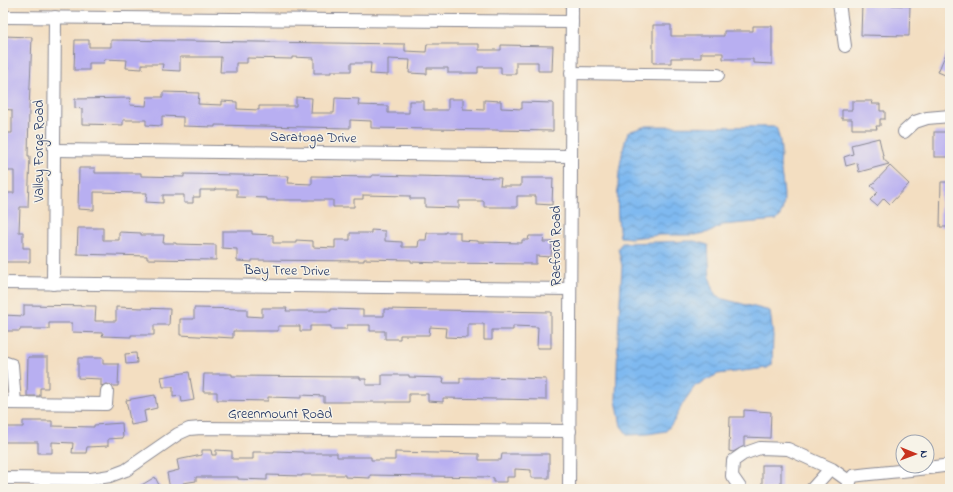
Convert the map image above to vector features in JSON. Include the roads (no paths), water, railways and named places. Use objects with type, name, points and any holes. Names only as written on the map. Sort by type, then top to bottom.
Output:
[{"type":"street","name":"Raeford Road","points":[[569,489],[572,3]]},
{"type":"street","points":[[839,3],[845,46]]},
{"type":"street","points":[[3,17],[572,22]]},
{"type":"street","name":"Valley Forge Road","points":[[53,284],[55,17]]},
{"type":"street","points":[[571,73],[718,75]]},
{"type":"street","points":[[904,132],[915,122],[927,118],[950,116]]},
{"type":"street","name":"Saratoga Drive","points":[[54,150],[571,156]]},
{"type":"street","name":"Bay Tree Drive","points":[[3,283],[570,289]]},
{"type":"street","points":[[3,362],[12,365],[16,403]]},
{"type":"street","points":[[3,402],[106,404],[107,391]]},
{"type":"street","name":"Greenmount Road","points":[[3,478],[91,479],[110,476],[126,470],[178,434],[201,428],[570,431]]},
{"type":"street","points":[[741,489],[732,476],[733,460],[743,454],[760,448],[788,449],[830,469],[848,486],[853,476],[950,465]]},
{"type":"street","points":[[812,489],[830,469]]},
{"type":"water","points":[[647,126],[776,127],[781,146],[780,165],[784,194],[783,208],[777,220],[723,225],[710,232],[695,235],[660,235],[631,238],[620,237],[617,198],[619,171],[624,145],[628,132]]},
{"type":"water","points":[[694,241],[708,245],[710,279],[715,294],[723,299],[770,311],[773,335],[772,365],[767,368],[718,374],[695,386],[683,403],[674,421],[666,431],[628,435],[621,426],[616,400],[622,266],[618,248],[622,243]]}]
